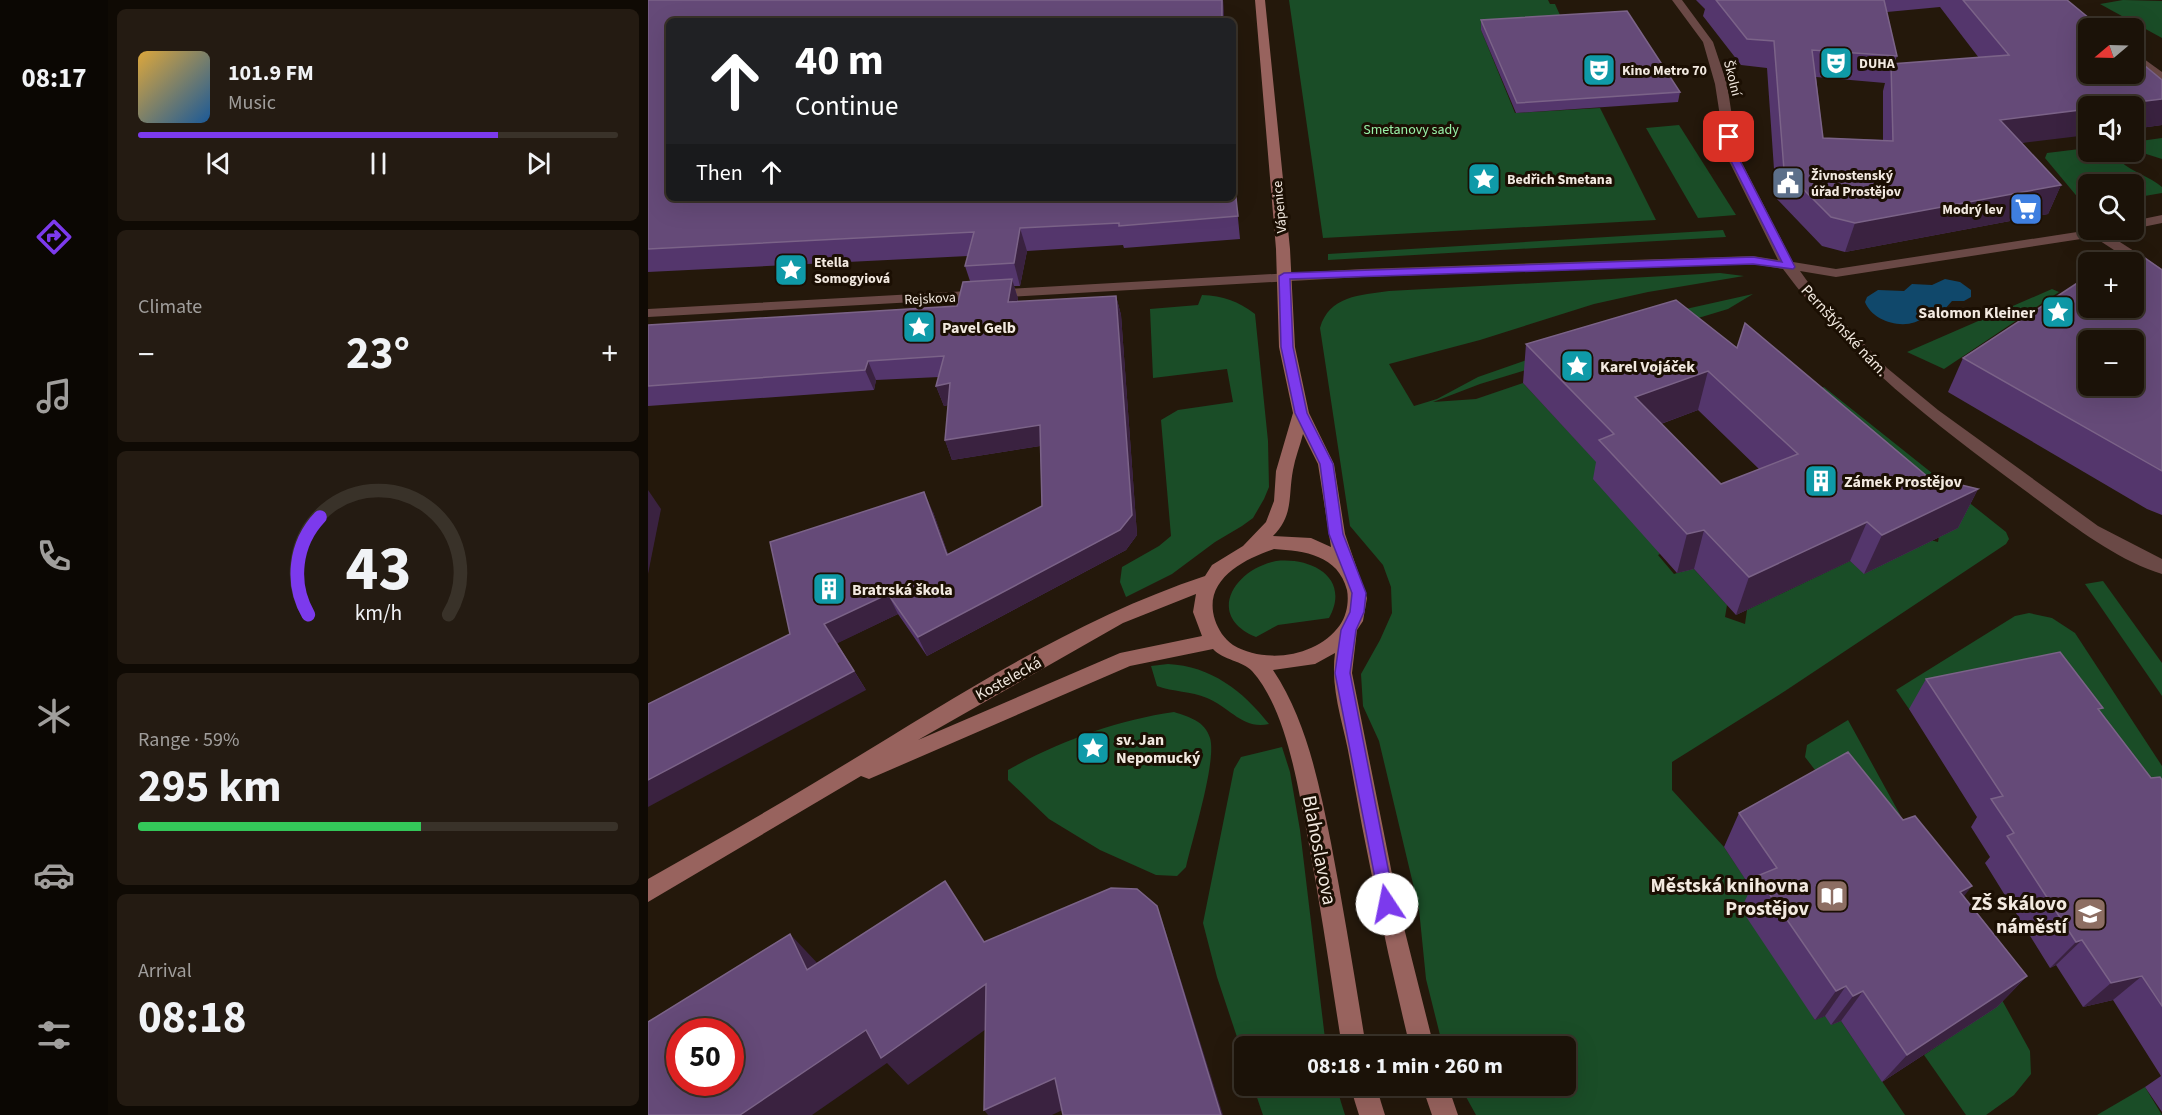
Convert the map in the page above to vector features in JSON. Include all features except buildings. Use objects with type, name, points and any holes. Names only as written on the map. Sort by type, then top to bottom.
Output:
[{"type":"main road","name":"Vápenice","points":[[1260,0],[1284,276],[1287,347],[1301,413],[1326,464],[1336,534],[1347,567]]},
{"type":"main road","name":"Vápenice","points":[[1250,548],[1273,525],[1283,501],[1284,471],[1301,413]]},
{"type":"main road","points":[[1348,630],[1331,646],[1309,657],[1283,663],[1257,662],[1234,654],[1216,641],[1205,624],[1202,604],[1208,582],[1228,560],[1250,548],[1274,542],[1299,543],[1332,554],[1347,567],[1357,584],[1359,602],[1348,630],[1342,673],[1387,904],[1419,1036]]},
{"type":"main road","name":"Kostelecká","points":[[648,891],[817,793],[924,725],[1116,618],[1208,582]]},
{"type":"main road","name":"Kostelecká","points":[[817,793],[1127,659],[1216,641]]},
{"type":"main road","name":"Blahoslavova","points":[[1257,662],[1268,676],[1283,705],[1306,785],[1336,935],[1351,1036]]},
{"type":"main road","points":[[1366,1096],[1372,1115]]},
{"type":"main road","points":[[1438,1096],[1445,1115]]},
{"type":"street","name":"Školní","points":[[1677,0],[1707,42],[1721,84],[1732,155],[1789,267]]},
{"type":"street","points":[[2144,63],[2162,78]]},
{"type":"street","points":[[2144,223],[2162,219]]},
{"type":"street","name":"Pernštýnské nám.","points":[[1789,267],[1836,273],[2078,236]]},
{"type":"street","points":[[2108,240],[2162,275]]},
{"type":"street","name":"Rejskova","points":[[648,314],[1284,276],[1753,260],[1789,267]]},
{"type":"street","name":"Pernštýnské nám.","points":[[1789,267],[1810,296],[1882,371],[1974,446],[2065,512],[2120,548],[2162,567]]},
{"type":"green space","name":"Smetanovy sady","points":[[1289,0],[1548,0],[1550,4],[1555,4],[1564,24],[1481,30],[1515,113],[1600,108],[1656,220],[1323,238]]},
{"type":"green space","points":[[2123,0],[2162,1],[2162,38],[2144,28],[2144,18],[2126,18],[2100,4]]},
{"type":"green space","points":[[1679,125],[1736,215],[1698,218],[1646,128]]},
{"type":"green space","points":[[2162,138],[2162,159],[2144,153],[2144,140]]},
{"type":"green space","points":[[2078,149],[2078,162],[2121,162],[2140,174],[2078,174],[2078,198],[2045,158],[2047,153]]},
{"type":"green space","points":[[2144,176],[2162,187],[2162,193],[2144,196]]},
{"type":"green space","points":[[1723,230],[1726,237],[1328,260],[1328,254]]},
{"type":"green space","points":[[1720,273],[1744,276],[1648,292],[1594,304],[1480,340],[1389,364],[1414,406],[1437,399],[1478,377],[1650,317],[1753,294],[1728,309],[1480,384],[1433,402],[1476,399],[1523,383],[1607,473],[1660,554],[1658,555],[1674,574],[1693,568],[1727,605],[1725,617],[1745,624],[1747,610],[1850,561],[1864,573],[1907,534],[1938,542],[1941,524],[1790,401],[1824,387],[2006,532],[2009,539],[2006,544],[1785,691],[1672,762],[1672,790],[1724,847],[1760,901],[1815,1020],[1825,1016],[1841,1021],[1905,1115],[1476,1115],[1466,1096],[1576,1096],[1576,1036],[1440,1036],[1426,979],[1419,909],[1379,741],[1363,706],[1361,674],[1392,613],[1391,587],[1383,565],[1350,526],[1320,328],[1324,317],[1338,303],[1357,296],[1389,291]]},
{"type":"green space","points":[[2052,289],[2059,292],[1944,369],[1907,352]]},
{"type":"green space","points":[[1202,295],[1230,300],[1255,314],[1268,441],[1269,487],[1253,518],[1215,542],[1172,574],[1126,597],[1120,582],[1122,567],[1159,546],[1171,536],[1161,420],[1178,410],[1233,402],[1227,369],[1153,378],[1150,309],[1198,305]]},
{"type":"green space","points":[[1276,561],[1303,563],[1324,573],[1331,581],[1335,592],[1335,604],[1329,618],[1278,625],[1256,637],[1240,628],[1232,617],[1229,606],[1231,594],[1248,573]]},
{"type":"green space","points":[[2103,581],[2162,663],[2162,696],[2085,584]]},
{"type":"green space","points":[[2029,613],[2052,618],[2075,633],[2162,766],[2162,799],[1909,709],[1896,690],[2015,616]]},
{"type":"green space","points":[[1168,664],[1198,670],[1225,682],[1248,701],[1269,724],[1252,724],[1207,698],[1157,686],[1151,666]]},
{"type":"green space","points":[[1174,712],[1196,720],[1204,727],[1210,738],[1211,749],[1203,801],[1186,867],[1177,876],[1156,875],[1100,850],[1049,819],[1008,780],[1008,770],[1067,741],[1131,720]]},
{"type":"green space","points":[[1848,720],[2030,1051],[2031,1074],[2014,1095],[1986,1115],[1966,1115],[1924,1055],[1997,1006],[1805,757],[1807,745]]},
{"type":"green space","points":[[1282,747],[1290,772],[1300,830],[1325,1036],[1237,1036],[1217,977],[1203,923],[1234,769],[1241,757]]},
{"type":"green space","points":[[2145,1087],[2162,1115],[2097,1115]]},
{"type":"green space","points":[[1256,1096],[1339,1096],[1345,1115],[1263,1115]]},
{"type":"water","points":[[1945,279],[1960,282],[1971,290],[1971,297],[1964,301],[1952,301],[1944,310],[1927,310],[1925,316],[1910,324],[1883,320],[1869,309],[1865,302],[1867,297],[1878,290],[1904,291],[1912,284],[1932,285]]},
{"type":"place","name":"DUHA","points":[[1836,63]]},
{"type":"place","name":"Kino Metro 70","points":[[1599,70]]},
{"type":"place","name":"Bedřich Smetana","points":[[1484,179]]},
{"type":"place","name":"Živnostenský úřad Prostějov","points":[[1788,183]]},
{"type":"place","name":"Modrý lev","points":[[2026,209]]},
{"type":"place","name":"Etella Somogyiová","points":[[791,270]]},
{"type":"place","name":"Salomon Kleiner","points":[[2058,312]]},
{"type":"place","name":"Pavel Gelb","points":[[919,327]]},
{"type":"place","name":"Karel Vojáček","points":[[1577,366]]},
{"type":"place","name":"Zámek Prostějov","points":[[1821,481]]},
{"type":"place","name":"Bratrská škola","points":[[829,589]]},
{"type":"place","name":"sv. Jan Nepomucký","points":[[1093,748]]},
{"type":"place","name":"Městská knihovna Prostějov","points":[[1832,896]]},
{"type":"place","name":"ZŠ Skálovo náměstí","points":[[2090,914]]},
{"type":"route","points":[[1387,904],[1342,673],[1348,630],[1357,612],[1359,593],[1336,534],[1326,464],[1301,413],[1287,347],[1284,276],[1753,260],[1789,267],[1770,225],[1732,155],[1729,137]]}]
